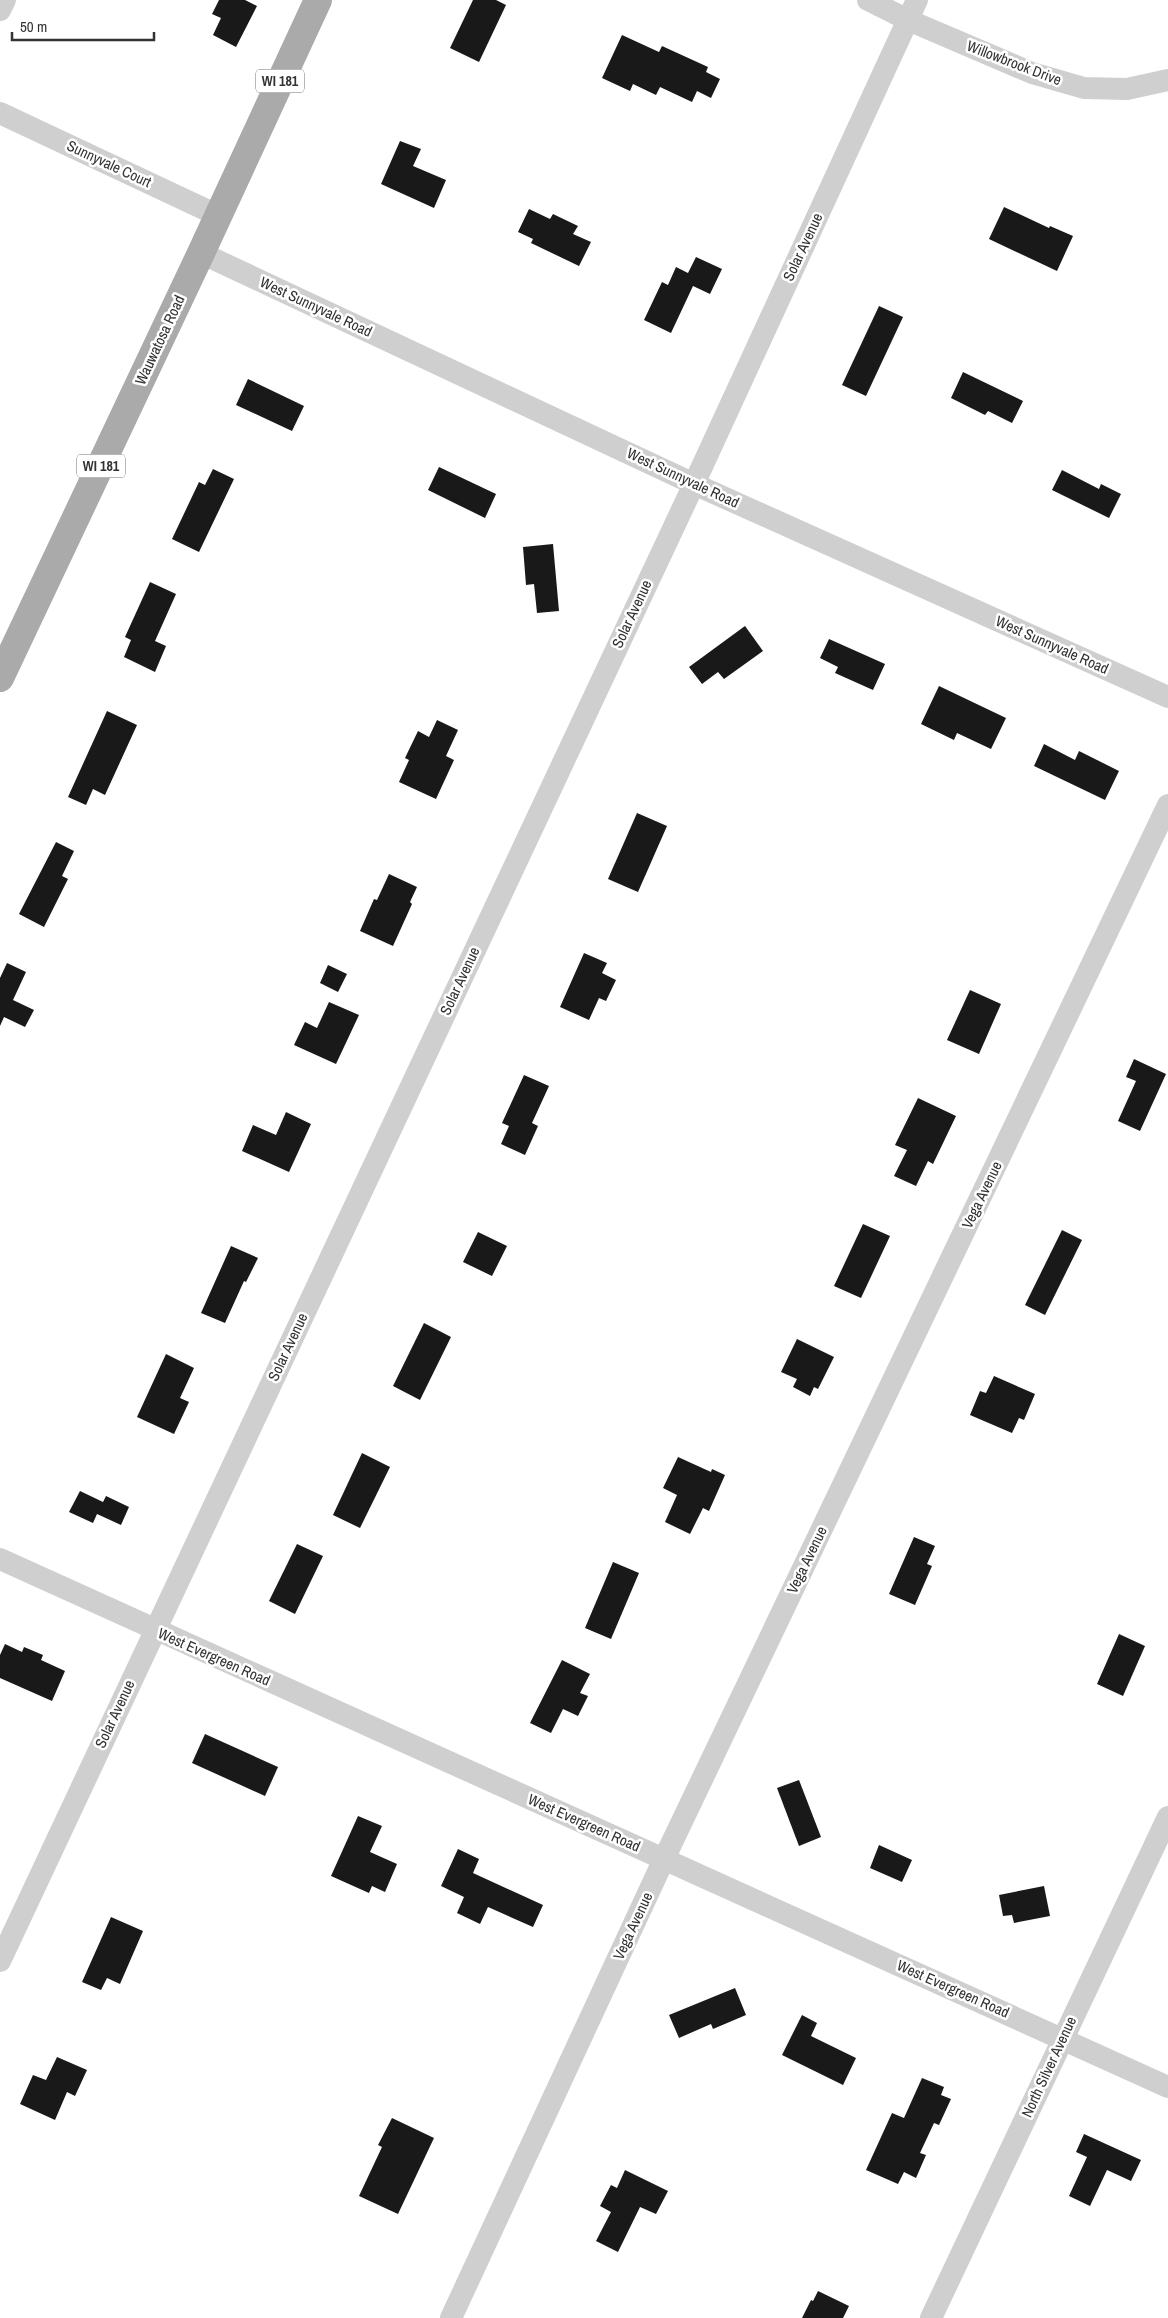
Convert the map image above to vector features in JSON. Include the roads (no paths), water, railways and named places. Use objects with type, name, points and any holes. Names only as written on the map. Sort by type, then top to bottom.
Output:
[{"type":"main road","name":"Wauwatosa Road","points":[[0,678],[201,253],[318,0]]},
{"type":"street","points":[[0,10],[5,0]]},
{"type":"street","name":"Willowbrook Drive","points":[[868,0],[913,10],[1032,73],[1084,88],[1127,89],[1168,80]]},
{"type":"street","name":"Solar Avenue","points":[[0,1961],[694,484],[913,10]]},
{"type":"street","name":"Sunnyvale Court","points":[[0,113],[217,216]]},
{"type":"street","name":"West Sunnyvale Road","points":[[201,253],[694,484],[1168,697]]},
{"type":"street","name":"Vega Avenue","points":[[451,2318],[664,1859],[1168,805]]},
{"type":"street","name":"West Evergreen Road","points":[[0,1559],[1168,2087]]},
{"type":"street","name":"North Silver Avenue","points":[[931,2318],[1168,1817]]}]
